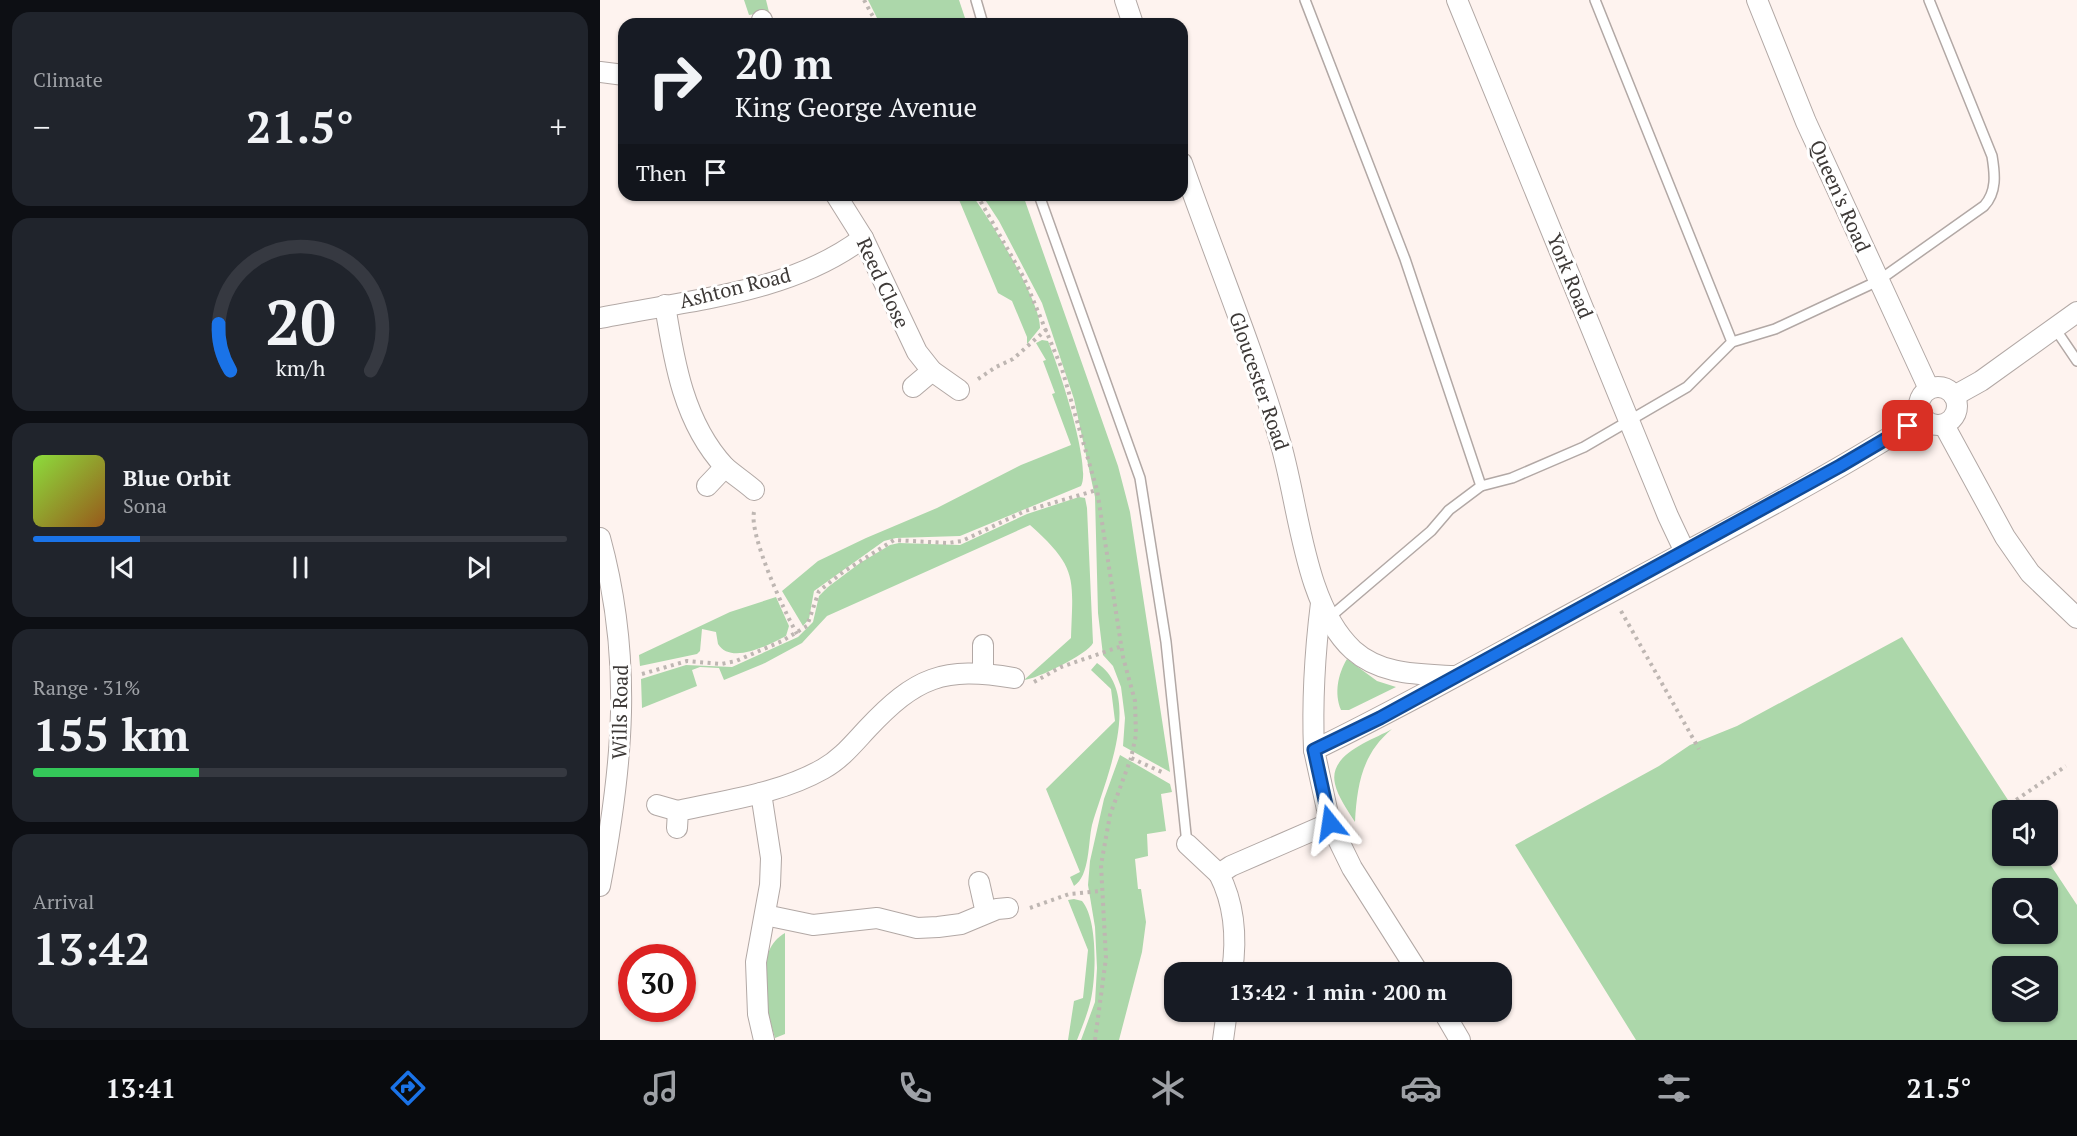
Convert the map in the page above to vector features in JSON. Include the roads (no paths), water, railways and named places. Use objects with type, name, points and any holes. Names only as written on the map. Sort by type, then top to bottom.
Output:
[{"type":"street","points":[[1125,0],[1131,18]]},
{"type":"street","name":"York Road","points":[[1457,0],[1668,516],[1685,552]]},
{"type":"street","name":"Queen's Road","points":[[1757,0],[1806,122],[1929,389]]},
{"type":"street","points":[[600,72],[618,74]]},
{"type":"street","name":"Gloucester Road","points":[[1188,180],[1280,438],[1325,610],[1354,650],[1383,668],[1453,676]]},
{"type":"street","name":"Reed Close","points":[[840,201],[863,238],[903,328],[932,371],[959,390]]},
{"type":"street","name":"Ashton Road","points":[[600,318],[723,295],[772,281],[832,259],[863,238]]},
{"type":"street","points":[[665,305],[680,384],[691,415],[725,466],[754,490]]},
{"type":"street","points":[[1954,396],[1981,381],[2077,312]]},
{"type":"street","points":[[913,387],[932,371]]},
{"type":"street","points":[[1940,387],[1954,396],[1956,413],[1944,424],[1931,424],[1922,417],[1919,411],[1920,398],[1929,389],[1940,387]]},
{"type":"street","points":[[1314,750],[1380,718],[1453,676],[1685,552],[1879,445],[1922,417]]},
{"type":"street","points":[[1944,424],[2005,537],[2030,573],[2077,618]]},
{"type":"street","points":[[707,486],[725,466]]},
{"type":"street","name":"Wills Road","points":[[600,538],[609,572],[622,674],[615,803],[600,886]]},
{"type":"street","name":"Gloucester Road","points":[[1325,610],[1313,707],[1314,750],[1330,823],[1352,868],[1412,962]]},
{"type":"street","points":[[983,645],[983,673]]},
{"type":"street","points":[[657,805],[677,819],[806,778],[838,759],[892,703],[917,685],[951,674],[983,673],[1014,678]]},
{"type":"street","points":[[761,793],[771,858],[765,915],[758,944],[756,979],[758,1014],[764,1040]]},
{"type":"street","points":[[1219,874],[1231,866],[1330,823]]},
{"type":"street","points":[[1187,844],[1219,874],[1229,893],[1233,915],[1232,962]]},
{"type":"street","points":[[979,882],[986,913]]},
{"type":"street","points":[[765,915],[813,925],[877,918],[917,928],[951,926],[986,913],[1008,908]]},
{"type":"street","points":[[1224,1040],[1226,1022]]},
{"type":"street","points":[[1449,1022],[1460,1040]]},
{"type":"lane","points":[[976,0],[981,18]]},
{"type":"lane","points":[[1305,0],[1405,259],[1481,486]]},
{"type":"lane","points":[[1595,0],[1732,342]]},
{"type":"lane","points":[[1325,610],[1431,531],[1449,510],[1481,486],[1545,465],[1629,421],[1687,387],[1732,342],[1774,329],[1878,281],[1984,206],[1993,193],[1995,172],[1992,156],[1929,0]]},
{"type":"lane","points":[[1040,201],[1140,478],[1166,642],[1187,844]]},
{"type":"lane","points":[[2054,327],[2077,361]]}]
